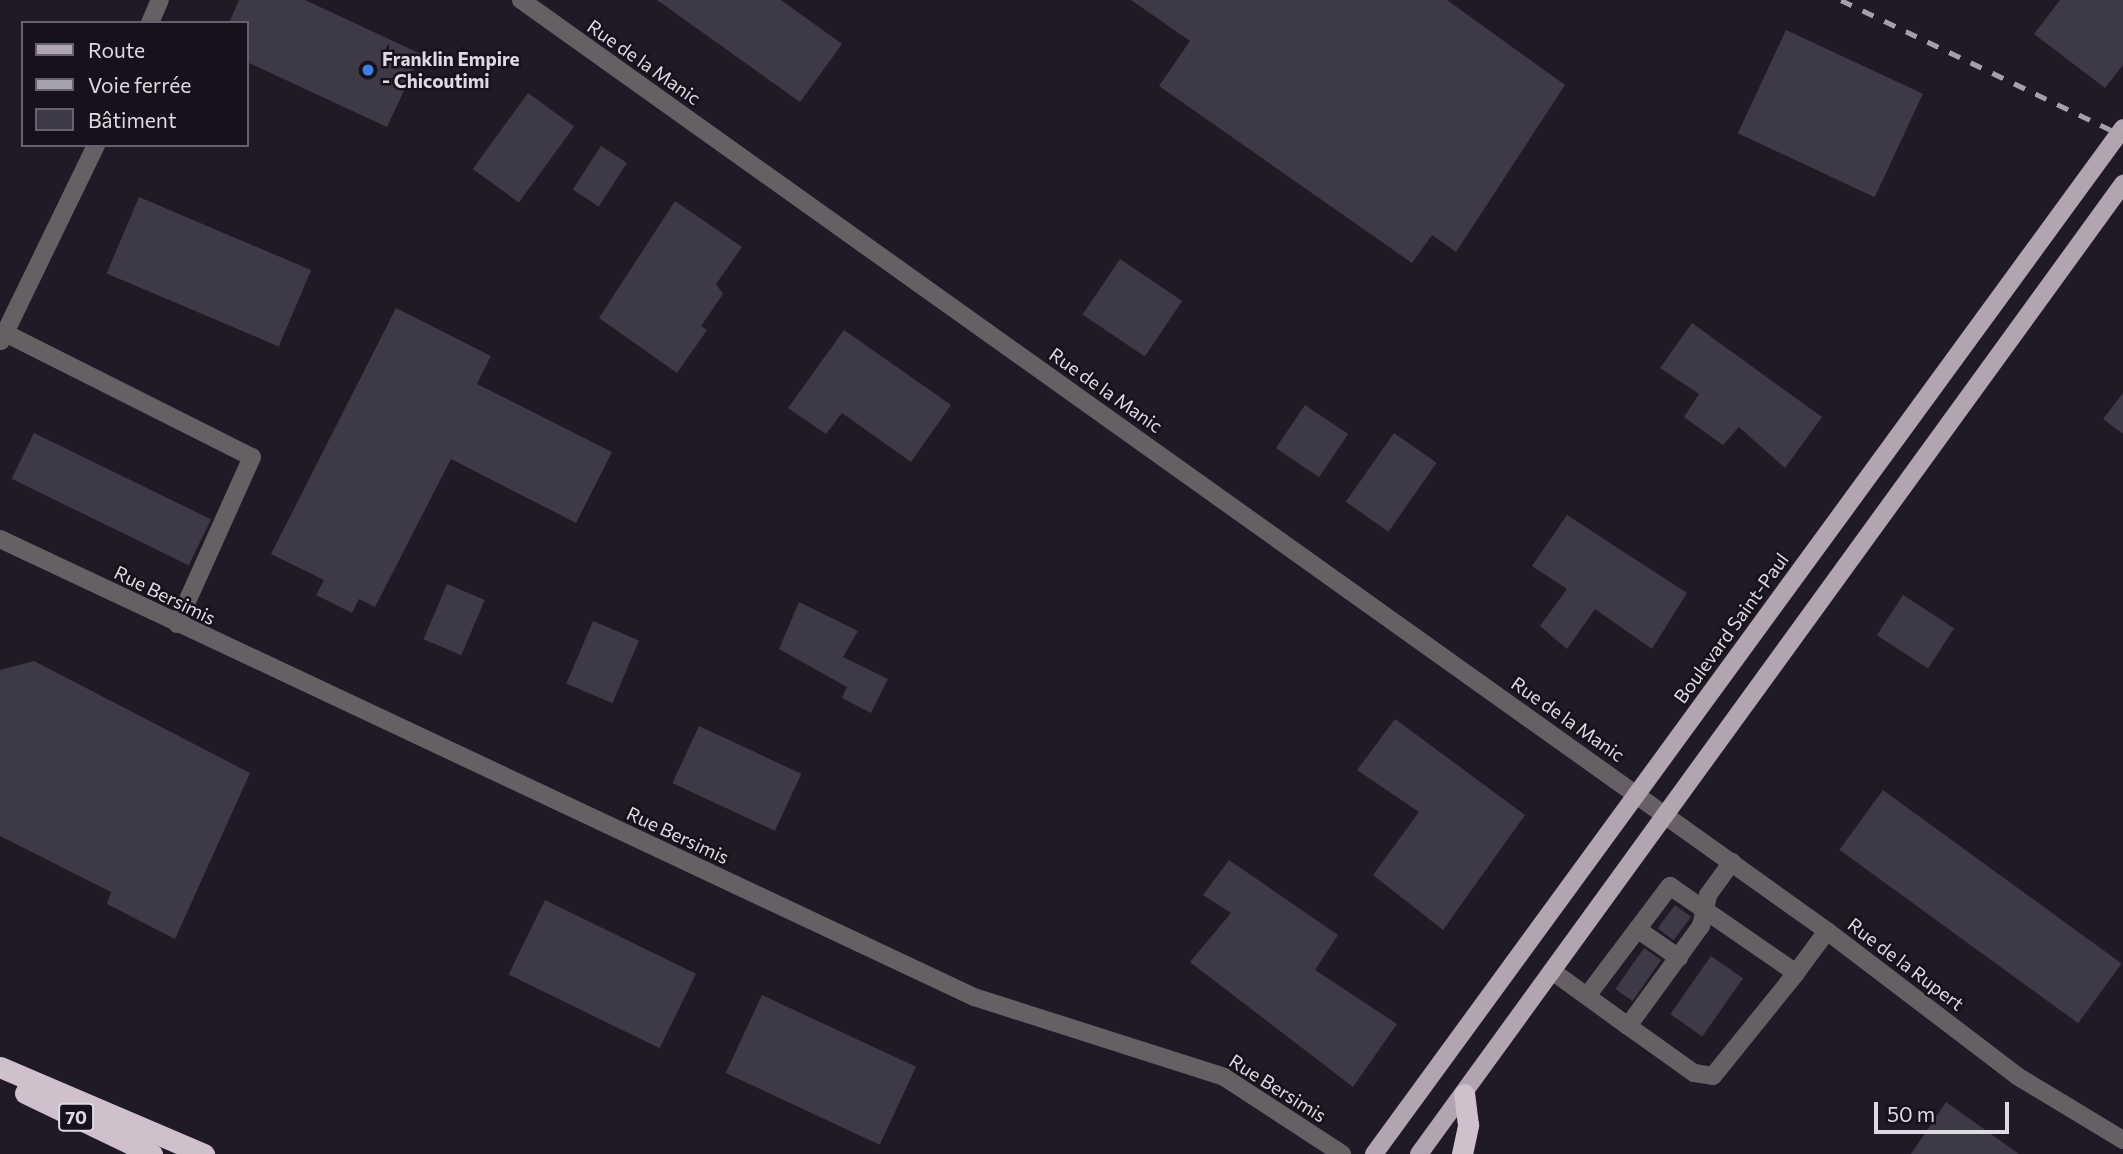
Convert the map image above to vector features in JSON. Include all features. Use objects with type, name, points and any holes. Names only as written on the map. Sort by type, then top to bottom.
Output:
[{"type":"highway","points":[[0,1068],[204,1154]]},
{"type":"highway","name":"70","points":[[0,1081],[152,1154]]},
{"type":"highway","points":[[1462,1154],[1468,1125],[1464,1094]]},
{"type":"main road","name":"Boulevard Saint-Paul","points":[[1374,1154],[2123,128]]},
{"type":"main road","points":[[1419,1154],[2123,184]]},
{"type":"street","points":[[151,21],[160,0]]},
{"type":"street","name":"Rue de la Manic","points":[[521,0],[1666,815]]},
{"type":"street","points":[[95,147],[2,338],[253,457],[177,624]]},
{"type":"street","name":"Rue Bersimis","points":[[0,539],[974,997],[1224,1077],[1342,1154]]},
{"type":"street","name":"Rue de la Rupert","points":[[1666,815],[1828,931],[2017,1076],[2123,1140]]},
{"type":"street","points":[[1628,1026],[1701,926],[1708,895],[1732,862]]},
{"type":"street","points":[[1587,996],[1670,886],[1796,973]]},
{"type":"street","points":[[1637,929],[1679,958]]},
{"type":"street","points":[[1552,971],[1694,1073],[1713,1076],[1828,931]]},
{"type":"building","points":[[239,0],[305,0],[421,54],[387,127],[248,62],[248,21],[230,21]]},
{"type":"building","points":[[657,0],[781,0],[842,44],[800,102]]},
{"type":"building","points":[[1131,0],[1447,0],[1565,85],[1456,252],[1432,235],[1412,263],[1159,86],[1190,41]]},
{"type":"building","points":[[2060,0],[2123,0],[2123,65],[2105,88],[2034,34]]},
{"type":"building","points":[[1786,30],[1923,94],[1875,197],[1738,133]]},
{"type":"building","points":[[528,93],[574,127],[519,203],[473,169]]},
{"type":"building","points":[[601,146],[627,163],[599,206],[573,190]]},
{"type":"building","points":[[139,197],[311,270],[279,346],[107,273]]},
{"type":"building","points":[[675,201],[742,247],[716,284],[723,294],[701,326],[707,330],[677,373],[599,318]]},
{"type":"building","points":[[1120,259],[1182,301],[1145,356],[1083,315]]},
{"type":"building","points":[[396,308],[491,356],[477,384],[612,452],[576,523],[451,459],[375,607],[359,599],[352,613],[316,595],[324,580],[271,554]]},
{"type":"building","points":[[1692,323],[1822,417],[1785,468],[1739,427],[1723,445],[1684,417],[1699,394],[1660,368]]},
{"type":"building","points":[[844,330],[951,405],[911,462],[842,413],[826,434],[788,408]]},
{"type":"building","points":[[2123,393],[2123,434],[2103,419]]},
{"type":"building","points":[[1305,405],[1348,434],[1319,477],[1276,448]]},
{"type":"building","points":[[34,433],[211,519],[189,565],[12,479]]},
{"type":"building","points":[[1394,433],[1437,463],[1388,532],[1346,502]]},
{"type":"building","points":[[1567,515],[1687,593],[1652,649],[1595,609],[1567,649],[1540,626],[1567,589],[1532,566]]},
{"type":"building","points":[[447,584],[485,600],[461,655],[424,639]]},
{"type":"building","points":[[1903,595],[1954,628],[1928,668],[1877,635]]},
{"type":"building","points":[[799,602],[858,631],[843,657],[888,679],[871,713],[842,698],[847,687],[779,649]]},
{"type":"building","points":[[593,621],[639,641],[612,703],[566,684]]},
{"type":"building","points":[[34,661],[250,773],[175,939],[107,904],[111,892],[0,836],[0,670]]},
{"type":"building","points":[[1395,719],[1525,815],[1443,930],[1373,875],[1419,812],[1357,770]]},
{"type":"building","points":[[699,726],[801,774],[775,831],[672,783]]},
{"type":"building","points":[[1883,790],[2122,963],[2078,1023],[1840,850]]},
{"type":"building","points":[[1229,860],[1338,935],[1315,970],[1397,1024],[1353,1087],[1190,962],[1231,913],[1203,895]]},
{"type":"building","points":[[545,900],[696,974],[660,1048],[509,975]]},
{"type":"building","points":[[1675,905],[1691,917],[1674,940],[1658,928]]},
{"type":"building","points":[[1644,948],[1661,960],[1633,1001],[1615,989]]},
{"type":"building","points":[[1711,956],[1743,978],[1702,1037],[1670,1014]]},
{"type":"building","points":[[762,995],[916,1067],[880,1145],[726,1073]]},
{"type":"building","points":[[1946,1102],[2019,1154],[1911,1154]]},
{"type":"railway","points":[[1841,0],[2123,136]]},
{"type":"place","name":"Franklin Empire - Chicoutimi","points":[[368,70]]}]
